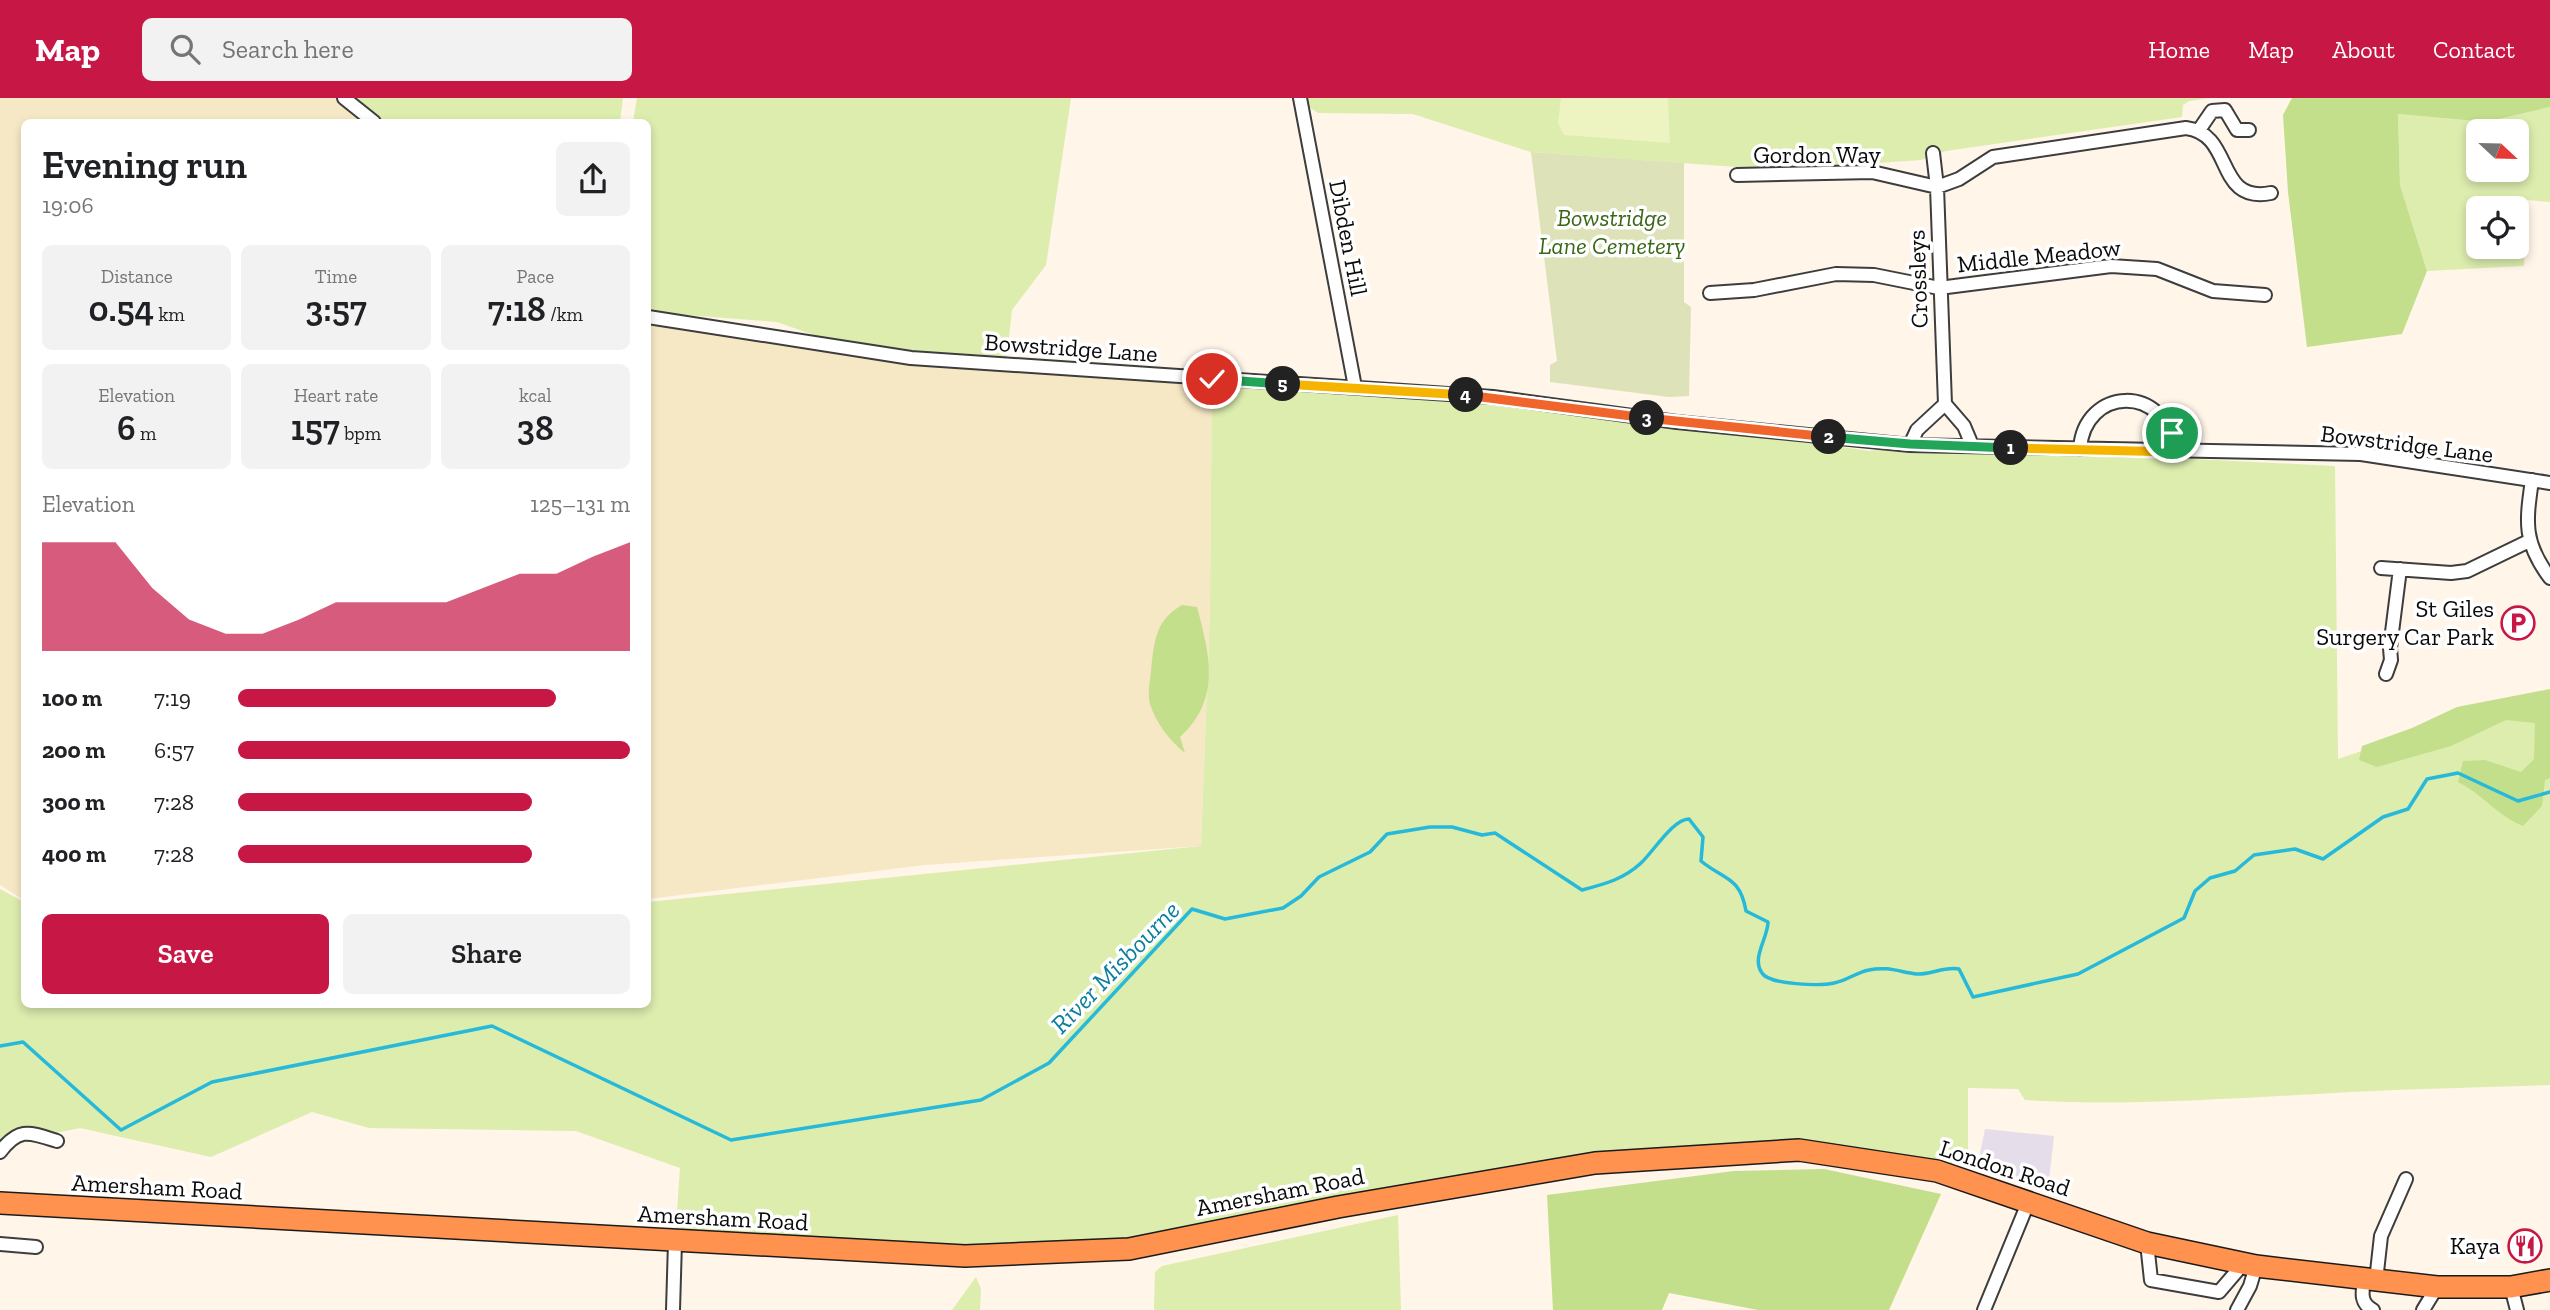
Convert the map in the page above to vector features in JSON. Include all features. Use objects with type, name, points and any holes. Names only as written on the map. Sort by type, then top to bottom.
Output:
[{"type":"highway","name":"London Road","points":[[1439,1189],[1595,1163],[1799,1150],[1937,1171],[2147,1243],[2249,1265],[2437,1286],[2511,1287],[2550,1280]]},
{"type":"highway","name":"Amersham Road","points":[[0,1203],[965,1256],[1129,1249],[1439,1189]]},
{"type":"street","points":[[344,98],[370,119]]},
{"type":"street","name":"Dibden Hill","points":[[1300,98],[1355,387]]},
{"type":"street","points":[[2199,130],[2212,111],[2225,110],[2237,130],[2249,130]]},
{"type":"street","points":[[1937,187],[1959,179],[1993,157],[2186,128],[2199,130],[2214,141],[2229,176],[2236,185],[2260,195],[2271,193]]},
{"type":"street","name":"Crossleys","points":[[1933,153],[1937,187],[1945,404]]},
{"type":"street","name":"Gordon Way","points":[[1737,176],[1872,172],[1937,187]]},
{"type":"street","name":"Middle Meadow","points":[[1710,293],[1754,290],[1836,274],[1874,275],[1939,288],[2111,266],[2157,269],[2213,291],[2264,295]]},
{"type":"street","name":"Bowstridge Lane","points":[[651,317],[911,358],[1493,397],[1677,422],[1910,444],[2175,452],[2361,454],[2550,483]]},
{"type":"street","points":[[2080,449],[2081,430],[2095,413],[2123,400],[2141,401],[2156,411],[2172,433],[2175,452]]},
{"type":"street","points":[[1910,444],[1917,430],[1945,404],[1964,426],[1972,445]]},
{"type":"street","points":[[2532,480],[2527,512],[2529,541],[2550,578]]},
{"type":"street","points":[[2381,568],[2467,571],[2529,541]]},
{"type":"street","points":[[2386,674],[2391,660],[2389,648],[2400,569]]},
{"type":"street","points":[[0,1152],[10,1139],[30,1132],[57,1141]]},
{"type":"street","points":[[2374,1310],[2366,1306],[2361,1297],[2370,1280],[2381,1236],[2406,1179]]},
{"type":"street","points":[[1984,1310],[2028,1203]]},
{"type":"street","points":[[673,1310],[675,1242]]},
{"type":"street","points":[[2147,1243],[2151,1280],[2219,1292],[2249,1265]]},
{"type":"street","points":[[0,1244],[36,1247]]},
{"type":"street","points":[[2237,1310],[2250,1286],[2249,1265]]},
{"type":"street","points":[[2423,1310],[2437,1286]]},
{"type":"street","points":[[2511,1287],[2517,1310]]},
{"type":"shaded area","points":[[0,98],[344,98],[370,119],[21,119],[21,898],[0,885]]},
{"type":"shaded area","points":[[651,315],[911,358],[1212,379],[1210,610],[1201,846],[925,865],[651,899]]},
{"type":"shaded area","points":[[1985,1129],[2054,1136],[2048,1189],[1977,1168]]},
{"type":"green space","points":[[344,98],[623,98],[620,119],[370,119]]},
{"type":"green space","points":[[637,98],[1071,98],[1046,265],[1012,310],[1006,365],[848,347],[777,322],[651,312],[651,119],[634,119]]},
{"type":"green space","points":[[1307,98],[2210,98],[2189,101],[2183,105],[2182,117],[1946,151],[1921,160],[1817,167],[1750,168],[1531,152],[1413,114],[1318,113],[1306,105]]},
{"type":"green space","points":[[1561,98],[1668,98],[1670,143],[1564,135],[1558,123]]},
{"type":"green space","points":[[2292,98],[2550,98],[2550,107],[2499,119],[2466,120],[2398,114],[2400,185],[2427,271],[2402,334],[2307,347],[2288,192],[2283,115]]},
{"type":"green space","points":[[2550,107],[2550,202],[2529,200],[2529,196],[2466,196],[2466,259],[2524,259],[2524,266],[2427,271],[2400,185],[2398,114],[2466,120],[2466,182],[2529,182],[2529,119],[2499,119]]},
{"type":"green space","name":"Bowstridge Lane Cemetery","points":[[1531,152],[1684,163],[1684,302],[1691,307],[1689,396],[1669,397],[1550,382],[1550,365],[1557,361]]},
{"type":"green space","points":[[1212,379],[1493,397],[1870,451],[1910,445],[2335,466],[2338,759],[2490,708],[2550,696],[2550,1085],[2098,1102],[2025,1100],[2018,1089],[1968,1088],[1968,1166],[1799,1150],[1573,1167],[1130,1249],[675,1242],[680,1168],[576,1131],[369,1128],[312,1112],[211,1157],[80,1128],[0,1144],[0,889],[21,900],[21,1008],[651,1008],[651,902],[1201,846],[1210,610]]},
{"type":"green space","points":[[1182,605],[1197,607],[1206,642],[1209,676],[1202,708],[1180,737],[1185,753],[1160,725],[1149,696],[1153,651],[1158,633],[1166,618]]},
{"type":"green space","points":[[2550,689],[2550,778],[2545,780],[2542,806],[2523,826],[2458,782],[2463,761],[2485,760],[2521,772],[2534,759],[2535,723],[2506,720],[2451,746],[2377,767],[2359,760],[2362,746],[2412,728],[2457,707]]},
{"type":"green space","points":[[1824,1169],[1941,1194],[1889,1310],[1758,1310],[1669,1293],[1662,1310],[1553,1310],[1547,1195],[1734,1171]]},
{"type":"green space","points":[[1398,1215],[1401,1310],[1154,1310],[1155,1272],[1162,1266]]},
{"type":"green space","points":[[976,1277],[981,1289],[980,1310],[952,1310]]},
{"type":"waterway","name":"River Misbourne","points":[[0,1046],[23,1042],[121,1130],[212,1082],[492,1026],[731,1140],[981,1100],[1049,1063],[1192,909],[1225,919],[1283,908],[1301,896],[1319,877],[1370,852],[1387,834],[1430,827],[1452,827],[1482,835],[1495,833],[1582,890],[1628,873],[1641,863],[1676,824],[1689,819],[1703,837],[1701,861],[1735,885],[1740,891],[1746,911],[1768,922],[1758,961],[1762,973],[1767,977],[1796,984],[1827,984],[1876,969],[1917,974],[1953,968],[1959,969],[1973,997],[2078,974],[2184,918],[2195,891],[2210,878],[2235,871],[2254,855],[2295,849],[2323,859],[2383,817],[2408,809],[2427,779],[2458,773],[2518,801],[2550,792]]},
{"type":"place","name":"St Giles Surgery Car Park","points":[[2518,623]]},
{"type":"place","name":"Kaya","points":[[2525,1246]]},
{"type":"route","points":[[1212,379],[1493,397],[1677,422],[1910,444],[2175,452],[2172,433]]}]
